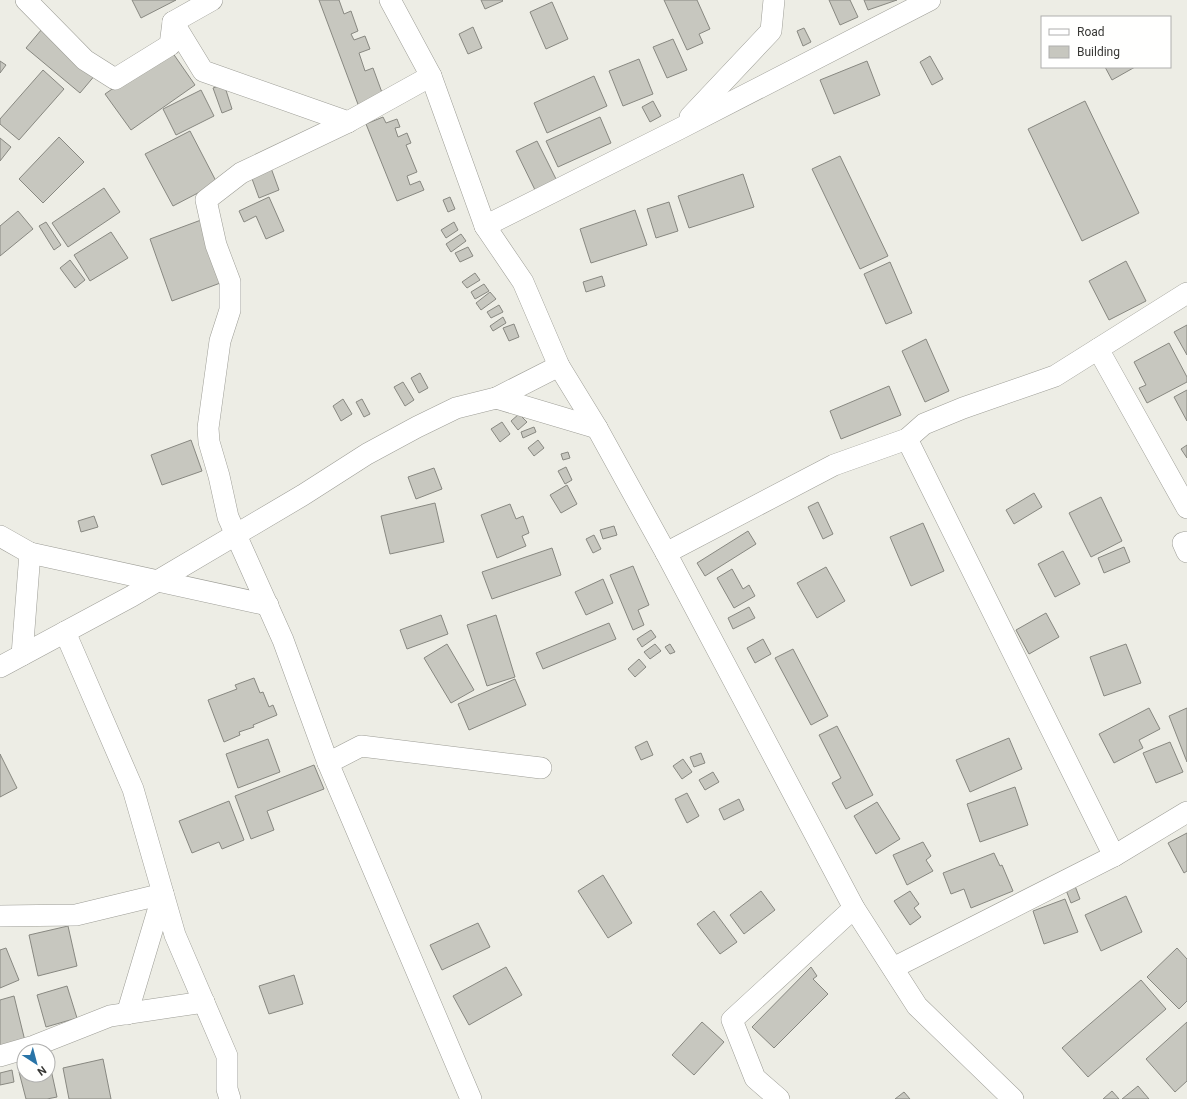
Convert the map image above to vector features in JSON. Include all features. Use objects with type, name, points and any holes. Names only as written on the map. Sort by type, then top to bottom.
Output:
[{"type":"street","points":[[26,0],[85,60],[115,79],[170,45],[173,22]]},
{"type":"street","points":[[173,22],[212,0]]},
{"type":"street","points":[[390,0],[431,76],[485,226],[523,282],[559,366],[597,428],[666,553],[854,908],[917,1006],[1013,1099]]},
{"type":"street","points":[[679,129],[771,31],[774,0]]},
{"type":"street","points":[[485,226],[679,129],[930,0]]},
{"type":"street","points":[[173,22],[203,71],[348,122]]},
{"type":"street","points":[[431,76],[348,122],[241,173],[206,200],[216,245],[230,282],[230,310],[220,341],[208,428],[209,442],[219,476],[228,517],[283,640],[328,763],[471,1099]]},
{"type":"street","points":[[666,553],[834,465],[907,439],[924,424],[963,408],[1055,376],[1187,294]]},
{"type":"street","points":[[1098,349],[1187,508]]},
{"type":"street","points":[[0,667],[158,581],[237,535],[368,454],[417,427],[456,408],[496,398],[559,366]]},
{"type":"street","points":[[496,398],[597,428]]},
{"type":"street","points":[[907,439],[1114,856]]},
{"type":"street","points":[[0,536],[30,553],[268,605]]},
{"type":"street","points":[[1187,542],[1183,543],[1187,552]]},
{"type":"street","points":[[22,655],[30,553]]},
{"type":"street","points":[[65,632],[133,789],[175,935],[227,1056],[227,1089],[230,1099]]},
{"type":"street","points":[[328,763],[361,746],[541,768]]},
{"type":"street","points":[[893,968],[1114,856],[1187,812]]},
{"type":"street","points":[[0,916],[76,915],[163,894]]},
{"type":"street","points":[[127,1014],[163,894]]},
{"type":"street","points":[[779,1099],[755,1078],[732,1020],[854,908]]},
{"type":"street","points":[[0,1056],[34,1046],[110,1016],[204,1002]]},
{"type":"building","points":[[132,0],[176,0],[141,18]]},
{"type":"building","points":[[319,0],[339,0],[344,14],[351,11],[358,31],[351,34],[354,40],[365,36],[370,49],[359,53],[365,71],[373,68],[384,98],[359,107]]},
{"type":"building","points":[[481,0],[502,0],[503,1],[485,9]]},
{"type":"building","points":[[664,0],[697,0],[710,29],[699,34],[703,43],[687,50]]},
{"type":"building","points":[[829,0],[850,0],[858,17],[840,25]]},
{"type":"building","points":[[864,0],[897,0],[868,10]]},
{"type":"building","points":[[552,2],[568,39],[546,49],[530,12]]},
{"type":"building","points":[[473,27],[482,48],[468,54],[459,34]]},
{"type":"building","points":[[804,28],[811,42],[803,46],[797,31]]},
{"type":"building","points":[[42,29],[96,74],[80,93],[26,48]]},
{"type":"building","points":[[673,39],[687,70],[667,78],[653,47]]},
{"type":"building","points":[[170,49],[195,85],[131,130],[105,94]]},
{"type":"building","points":[[930,56],[943,79],[932,85],[920,62]]},
{"type":"building","points":[[639,59],[653,94],[623,106],[609,71]]},
{"type":"building","points":[[0,61],[6,65],[0,73]]},
{"type":"building","points":[[867,61],[880,95],[834,114],[820,80]]},
{"type":"building","points":[[1106,68],[1133,68],[1112,80]]},
{"type":"building","points":[[43,70],[64,89],[19,140],[0,124],[0,119]]},
{"type":"building","points":[[594,76],[607,106],[547,133],[534,103]]},
{"type":"building","points":[[224,84],[232,109],[222,113],[213,88]]},
{"type":"building","points":[[201,90],[214,116],[176,135],[163,109]]},
{"type":"building","points":[[653,101],[661,116],[650,122],[642,107]]},
{"type":"building","points":[[1085,101],[1139,213],[1082,241],[1028,129]]},
{"type":"building","points":[[383,117],[386,123],[397,119],[400,127],[395,128],[398,137],[407,133],[411,143],[406,145],[417,172],[407,176],[410,185],[420,181],[424,190],[397,201],[366,124]]},
{"type":"building","points":[[600,117],[611,143],[558,167],[546,141]]},
{"type":"building","points":[[190,131],[217,183],[173,206],[145,154]]},
{"type":"building","points":[[59,137],[84,162],[43,203],[19,179]]},
{"type":"building","points":[[0,138],[11,147],[0,161]]},
{"type":"building","points":[[537,141],[557,181],[536,192],[516,151]]},
{"type":"building","points":[[840,156],[888,256],[860,269],[812,169]]},
{"type":"building","points":[[271,168],[279,190],[259,198],[251,176]]},
{"type":"building","points":[[743,174],[754,207],[689,228],[678,196]]},
{"type":"building","points":[[104,188],[120,212],[68,247],[52,223]]},
{"type":"building","points":[[269,197],[284,231],[266,239],[256,216],[244,222],[239,211]]},
{"type":"building","points":[[450,197],[455,209],[448,212],[443,200]]},
{"type":"building","points":[[669,202],[678,231],[656,238],[647,209]]},
{"type":"building","points":[[635,210],[647,245],[591,263],[580,229]]},
{"type":"building","points":[[18,211],[33,229],[0,256],[0,226]]},
{"type":"building","points":[[201,220],[223,282],[172,301],[150,239]]},
{"type":"building","points":[[46,222],[61,245],[54,250],[39,226]]},
{"type":"building","points":[[454,222],[458,230],[446,238],[441,230]]},
{"type":"building","points":[[111,232],[128,258],[90,281],[74,255]]},
{"type":"building","points":[[461,234],[466,241],[451,252],[446,244]]},
{"type":"building","points":[[468,247],[473,256],[460,262],[455,253]]},
{"type":"building","points":[[70,260],[85,280],[75,288],[60,268]]},
{"type":"building","points":[[1126,261],[1146,301],[1109,320],[1089,281]]},
{"type":"building","points":[[890,262],[912,313],[886,324],[864,274]]},
{"type":"building","points":[[475,273],[480,280],[467,288],[462,282]]},
{"type":"building","points":[[602,276],[605,286],[586,292],[583,282]]},
{"type":"building","points":[[484,284],[489,291],[475,299],[471,292]]},
{"type":"building","points":[[490,292],[496,299],[481,310],[476,303]]},
{"type":"building","points":[[499,305],[503,312],[491,318],[487,312]]},
{"type":"building","points":[[503,317],[506,323],[493,331],[490,326]]},
{"type":"building","points":[[514,324],[519,337],[509,341],[503,328]]},
{"type":"building","points":[[1187,325],[1187,355],[1174,332]]},
{"type":"building","points":[[926,339],[949,391],[925,402],[902,351]]},
{"type":"building","points":[[1169,343],[1187,377],[1187,382],[1147,403],[1139,388],[1146,385],[1134,362]]},
{"type":"building","points":[[420,373],[428,388],[419,393],[411,378]]},
{"type":"building","points":[[403,382],[414,400],[405,406],[394,387]]},
{"type":"building","points":[[889,386],[901,415],[841,439],[830,411]]},
{"type":"building","points":[[1187,390],[1187,421],[1174,397]]},
{"type":"building","points":[[343,399],[352,414],[341,421],[333,406]]},
{"type":"building","points":[[362,399],[370,414],[364,417],[356,402]]},
{"type":"building","points":[[519,414],[527,422],[518,430],[511,421]]},
{"type":"building","points":[[502,422],[510,434],[500,442],[491,429]]},
{"type":"building","points":[[534,427],[536,432],[523,438],[521,432]]},
{"type":"building","points":[[191,440],[202,471],[162,485],[151,455]]},
{"type":"building","points":[[538,440],[544,448],[534,456],[528,448]]},
{"type":"building","points":[[1187,445],[1187,458],[1181,449]]},
{"type":"building","points":[[568,452],[570,458],[563,460],[561,454]]},
{"type":"building","points":[[566,467],[572,480],[565,484],[558,471]]},
{"type":"building","points":[[434,468],[442,489],[416,499],[408,477]]},
{"type":"building","points":[[567,485],[577,504],[561,513],[550,495]]},
{"type":"building","points":[[1034,493],[1042,507],[1014,524],[1006,510]]},
{"type":"building","points":[[1101,497],[1122,541],[1091,557],[1069,513]]},
{"type":"building","points":[[818,502],[833,534],[823,539],[808,507]]},
{"type":"building","points":[[435,503],[444,542],[390,554],[381,516]]},
{"type":"building","points":[[510,504],[516,519],[523,516],[529,533],[522,536],[526,546],[497,558],[481,515]]},
{"type":"building","points":[[94,516],[98,527],[81,532],[78,521]]},
{"type":"building","points":[[923,523],[944,571],[911,586],[890,537]]},
{"type":"building","points":[[614,526],[617,535],[603,539],[600,530]]},
{"type":"building","points":[[748,531],[756,544],[705,576],[697,563]]},
{"type":"building","points":[[594,535],[601,549],[593,553],[586,539]]},
{"type":"building","points":[[1124,547],[1130,562],[1104,573],[1098,558]]},
{"type":"building","points":[[552,548],[561,575],[492,599],[482,572]]},
{"type":"building","points":[[1063,551],[1080,584],[1055,597],[1038,564]]},
{"type":"building","points":[[633,566],[649,605],[638,610],[644,625],[633,630],[610,575]]},
{"type":"building","points":[[826,567],[845,601],[817,618],[797,583]]},
{"type":"building","points":[[732,569],[743,589],[749,585],[755,596],[734,608],[717,578]]},
{"type":"building","points":[[603,579],[613,603],[586,615],[575,592]]},
{"type":"building","points":[[749,607],[755,618],[733,629],[728,618]]},
{"type":"building","points":[[1046,613],[1059,637],[1029,654],[1016,630]]},
{"type":"building","points":[[441,615],[448,634],[407,649],[400,630]]},
{"type":"building","points":[[496,615],[515,677],[487,686],[467,625]]},
{"type":"building","points":[[609,623],[616,639],[543,669],[536,653]]},
{"type":"building","points":[[651,630],[656,637],[642,647],[637,639]]},
{"type":"building","points":[[763,639],[771,654],[755,663],[747,648]]},
{"type":"building","points":[[447,644],[474,690],[451,703],[424,658]]},
{"type":"building","points":[[655,644],[661,651],[650,659],[644,652]]},
{"type":"building","points":[[670,644],[675,652],[670,654],[665,647]]},
{"type":"building","points":[[1126,644],[1141,683],[1104,696],[1090,657]]},
{"type":"building","points":[[793,649],[828,716],[811,725],[775,658]]},
{"type":"building","points":[[639,659],[646,667],[635,677],[628,669]]},
{"type":"building","points":[[254,678],[260,693],[263,692],[269,707],[273,705],[277,715],[253,725],[254,727],[239,732],[240,735],[224,742],[208,700],[237,689],[235,685]]},
{"type":"building","points":[[515,679],[526,705],[469,730],[458,704]]},
{"type":"building","points":[[1149,708],[1160,729],[1139,740],[1143,748],[1114,763],[1099,734]]},
{"type":"building","points":[[1187,708],[1187,762],[1169,716]]},
{"type":"building","points":[[837,726],[873,795],[846,809],[832,783],[841,778],[819,735]]},
{"type":"building","points":[[1009,738],[1022,769],[970,792],[956,760]]},
{"type":"building","points":[[268,739],[280,772],[238,788],[226,754]]},
{"type":"building","points":[[647,741],[653,755],[641,760],[635,747]]},
{"type":"building","points":[[1170,742],[1183,772],[1156,783],[1143,753]]},
{"type":"building","points":[[701,753],[705,763],[694,767],[690,757]]},
{"type":"building","points":[[0,754],[17,788],[0,797]]},
{"type":"building","points":[[683,759],[692,772],[682,779],[673,766]]},
{"type":"building","points":[[314,765],[324,789],[267,811],[274,830],[251,839],[235,796]]},
{"type":"building","points":[[713,772],[719,782],[705,790],[699,780]]},
{"type":"building","points":[[1015,787],[1028,825],[980,842],[967,804]]},
{"type":"building","points":[[687,793],[699,816],[687,823],[675,799]]},
{"type":"building","points":[[739,799],[744,810],[724,820],[719,809]]},
{"type":"building","points":[[229,801],[244,840],[222,849],[219,842],[192,853],[179,821]]},
{"type":"building","points":[[877,802],[900,839],[876,854],[854,816]]},
{"type":"building","points":[[1187,833],[1187,871],[1184,873],[1168,843]]},
{"type":"building","points":[[923,842],[931,856],[926,860],[933,871],[907,885],[893,855]]},
{"type":"building","points":[[994,853],[1000,866],[1002,865],[1013,891],[971,908],[964,889],[951,894],[943,873]]},
{"type":"building","points":[[603,875],[632,923],[608,938],[578,891]]},
{"type":"building","points":[[1075,886],[1080,899],[1071,903],[1066,890]]},
{"type":"building","points":[[761,891],[775,910],[744,934],[730,915]]},
{"type":"building","points":[[910,891],[919,904],[914,908],[921,917],[910,925],[894,901]]},
{"type":"building","points":[[1126,896],[1142,932],[1101,951],[1085,915]]},
{"type":"building","points":[[1065,899],[1078,932],[1044,944],[1033,911]]},
{"type":"building","points":[[714,911],[737,942],[720,954],[697,924]]},
{"type":"building","points":[[478,923],[490,947],[442,970],[430,945]]},
{"type":"building","points":[[68,926],[77,966],[38,976],[29,935]]},
{"type":"building","points":[[6,948],[19,980],[0,988],[0,950]]},
{"type":"building","points":[[1177,948],[1187,959],[1187,1001],[1179,1009],[1147,977]]},
{"type":"building","points":[[506,967],[522,995],[469,1025],[453,996]]},
{"type":"building","points":[[811,967],[817,976],[813,979],[828,994],[774,1048],[752,1027]]},
{"type":"building","points":[[294,975],[303,1004],[269,1014],[259,986]]},
{"type":"building","points":[[1141,980],[1166,1009],[1088,1077],[1062,1048]]},
{"type":"building","points":[[67,986],[77,1018],[46,1027],[37,995]]},
{"type":"building","points":[[14,996],[25,1041],[0,1047],[0,1000]]},
{"type":"building","points":[[702,1022],[724,1042],[694,1075],[672,1055]]},
{"type":"building","points":[[1187,1022],[1187,1081],[1175,1092],[1146,1059]]},
{"type":"building","points":[[103,1059],[111,1099],[69,1099],[63,1068]]},
{"type":"building","points":[[12,1070],[14,1082],[0,1085],[0,1073]]},
{"type":"building","points":[[22,1083],[54,1083],[57,1097],[47,1099],[26,1099]]},
{"type":"building","points":[[1138,1086],[1149,1099],[1122,1099]]},
{"type":"building","points":[[1112,1091],[1119,1099],[1103,1099]]},
{"type":"building","points":[[904,1092],[910,1099],[895,1099]]}]
